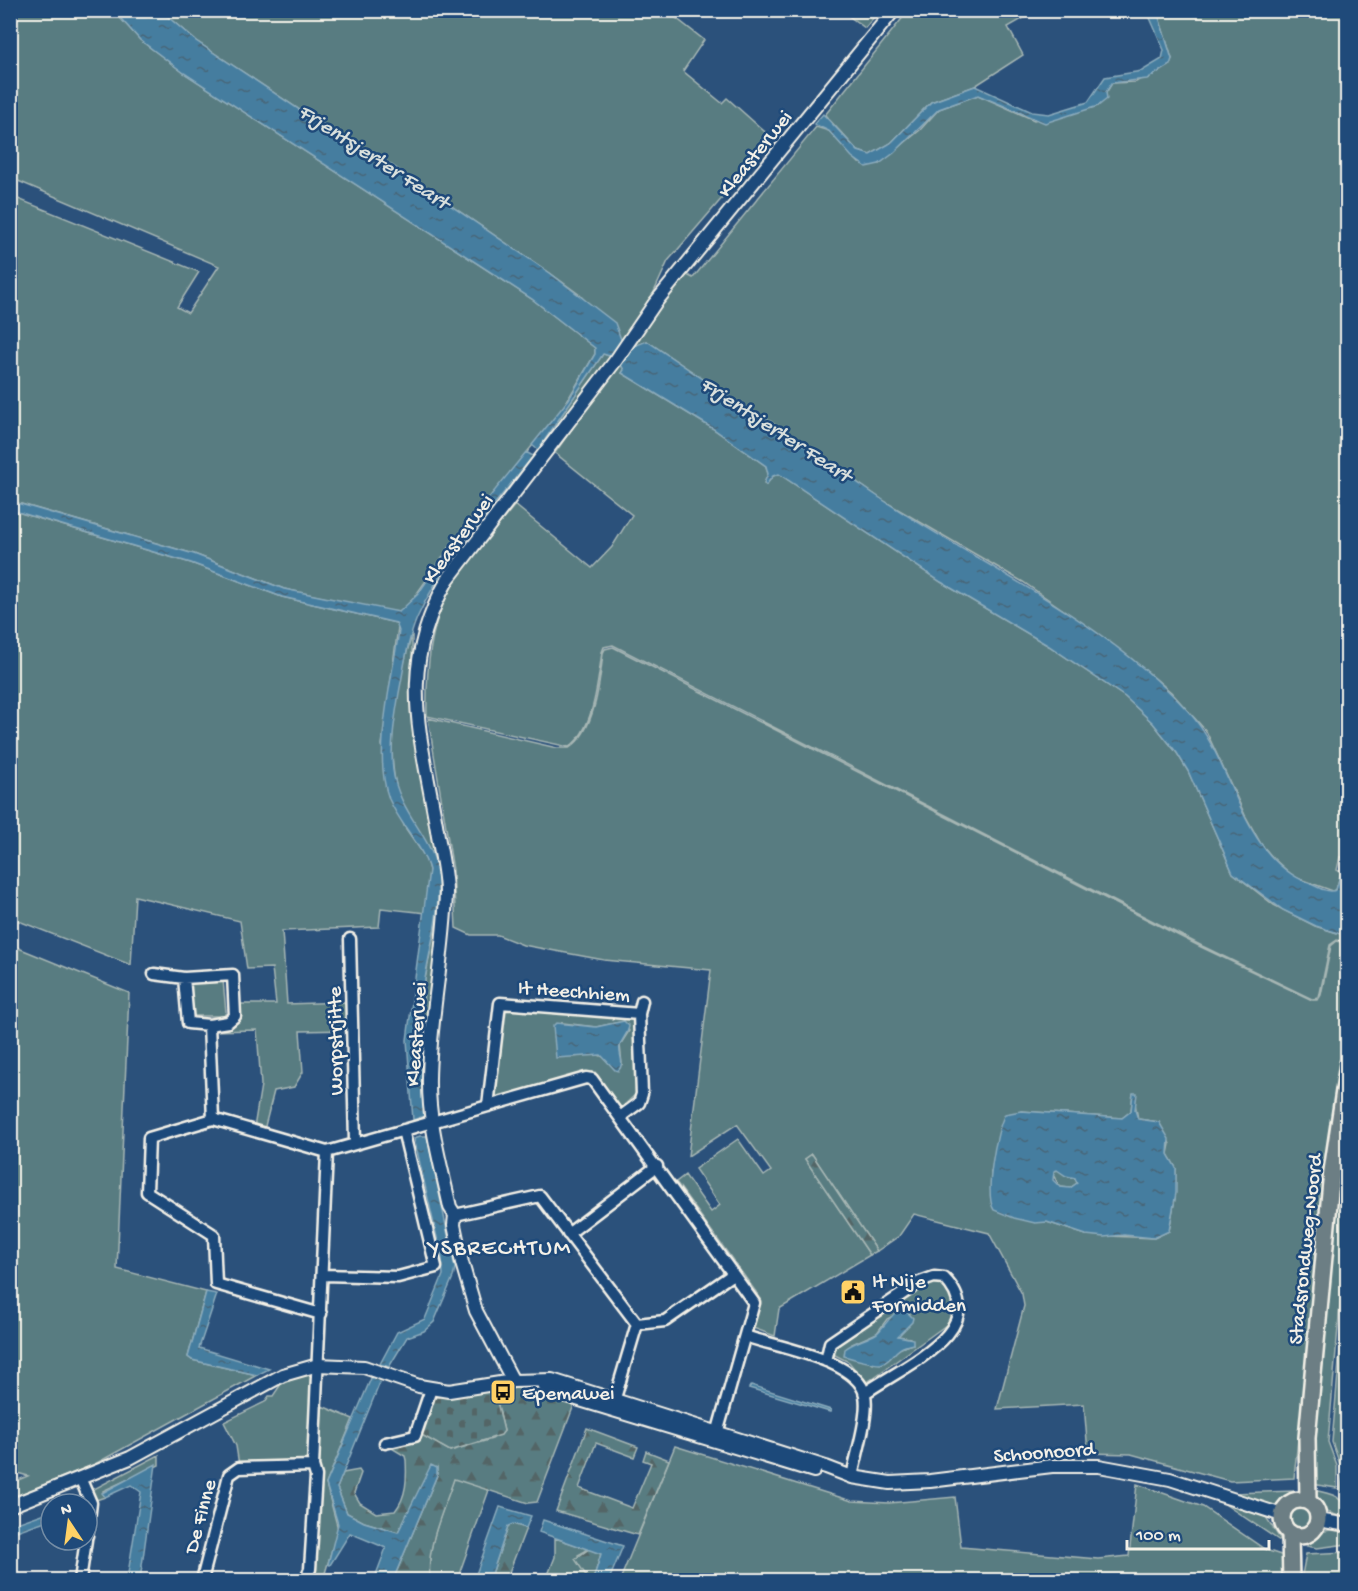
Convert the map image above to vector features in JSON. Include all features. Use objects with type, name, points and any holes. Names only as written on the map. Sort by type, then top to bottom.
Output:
[{"type":"main road","name":"Stadsrondweg-Noord","points":[[1302,1501],[1332,1171],[1347,1064]]},
{"type":"main road","points":[[1302,1501],[1316,1508],[1318,1520],[1312,1533],[1297,1535],[1283,1526],[1282,1515],[1287,1506],[1302,1501]]},
{"type":"main road","points":[[1293,1581],[1297,1535]]},
{"type":"street","name":"Kleasterwei","points":[[513,1381],[476,1311],[462,1263],[455,1215],[450,1208],[432,1122],[429,1079],[446,891],[415,703],[421,638],[435,601],[448,579],[616,360],[670,283],[894,10]]},
{"type":"street","name":"Worpstrjitte","points":[[350,939],[356,1142]]},
{"type":"street","points":[[154,974],[184,978],[233,975],[235,1016],[228,1022],[209,1025],[188,1023],[184,978]]},
{"type":"street","name":"It Heechhiem","points":[[620,1117],[639,1103],[642,1094],[639,1014],[642,1001]]},
{"type":"street","name":"It Heechhiem","points":[[488,1106],[500,1004],[639,1014]]},
{"type":"street","points":[[209,1025],[213,1119]]},
{"type":"street","points":[[321,1314],[216,1284],[214,1235],[147,1192],[149,1138],[213,1119],[327,1152],[586,1078],[597,1083],[754,1303],[716,1436]]},
{"type":"street","points":[[323,1275],[398,1277],[436,1267],[403,1130]]},
{"type":"street","points":[[305,1581],[310,1569],[316,1476],[313,1466],[327,1152]]},
{"type":"street","points":[[568,1234],[657,1166]]},
{"type":"street","points":[[455,1215],[540,1196],[637,1324]]},
{"type":"street","points":[[637,1324],[665,1321],[733,1274]]},
{"type":"street","points":[[825,1361],[830,1343],[920,1282],[934,1277],[944,1278],[954,1295],[959,1318],[955,1327],[937,1346],[865,1393]]},
{"type":"street","points":[[615,1398],[637,1324]]},
{"type":"street","points":[[745,1336],[847,1370],[865,1393],[865,1405],[852,1477]]},
{"type":"street","points":[[10,1506],[81,1480],[167,1439],[267,1382],[295,1370],[318,1365],[376,1369],[431,1389],[449,1391],[513,1381],[552,1380],[615,1398],[716,1436]]},
{"type":"street","points":[[542,1382],[547,1390],[716,1436]]},
{"type":"street","points":[[385,1443],[415,1436],[431,1389]]},
{"type":"street","name":"Schoonoord","points":[[716,1436],[825,1475],[839,1474],[890,1483],[930,1481],[1052,1466],[1099,1466],[1170,1479],[1282,1515]]},
{"type":"street","name":"De Finne","points":[[202,1581],[229,1474],[239,1468],[313,1466]]},
{"type":"street","points":[[81,1480],[86,1492]]},
{"type":"street","points":[[1318,1520],[1347,1525]]},
{"type":"street","points":[[80,1581],[85,1552]]},
{"type":"green space","points":[[1038,10],[1008,27],[1023,55],[975,86],[931,102],[891,143],[870,155],[858,151],[825,115],[908,11]]},
{"type":"green space","points":[[10,11],[114,11],[140,40],[184,73],[532,299],[595,348],[595,354],[561,411],[457,537],[408,606],[399,612],[284,589],[194,554],[11,501],[11,196],[199,272],[177,307],[188,313],[219,266],[11,178]]},
{"type":"green space","points":[[161,11],[667,11],[704,40],[683,71],[722,103],[727,98],[773,139],[668,261],[649,303],[622,343],[580,295],[550,273],[382,159],[309,116],[196,41]]},
{"type":"green space","points":[[842,11],[879,11],[865,28]]},
{"type":"green space","points":[[1157,11],[1347,11],[1348,145],[1342,162],[1348,174],[1348,850],[1345,858],[1340,857],[1337,870],[1341,872],[1336,890],[1333,891],[1294,877],[1261,844],[1206,731],[1171,692],[1150,674],[1091,629],[1023,582],[884,501],[768,420],[753,413],[647,341],[629,348],[683,273],[693,278],[816,127],[829,131],[859,163],[879,164],[920,130],[939,109],[978,95],[1034,120],[1098,106],[1112,83],[1136,82],[1172,59]]},
{"type":"green space","points":[[603,354],[613,356],[538,450]]},
{"type":"green space","points":[[619,361],[624,370],[622,373],[712,428],[766,466],[768,474],[764,484],[766,485],[773,476],[779,474],[941,582],[1049,646],[1125,697],[1153,723],[1177,753],[1188,771],[1233,873],[1274,905],[1315,926],[1347,936],[1347,942],[1337,940],[1330,945],[1319,998],[1312,999],[1202,946],[613,645],[604,647],[589,717],[584,729],[569,747],[427,716],[429,660],[437,619],[442,606],[465,566],[515,505],[592,568],[612,547],[632,515],[555,453]]},
{"type":"green space","points":[[10,510],[191,563],[282,597],[396,623],[398,627],[382,745],[404,826],[426,858],[429,870],[426,913],[381,908],[379,927],[282,931],[287,1004],[346,1002],[347,1030],[300,1031],[303,1072],[294,1087],[274,1091],[264,1130],[254,1128],[261,1085],[257,1030],[212,1031],[214,1026],[234,1023],[236,1004],[276,1004],[272,968],[247,969],[240,921],[135,896],[131,965],[11,918]]},
{"type":"green space","points":[[412,635],[412,672],[434,857],[405,810],[398,793],[392,756],[394,714]]},
{"type":"green space","points":[[613,647],[1201,947],[1312,1000],[1318,1000],[1321,995],[1331,946],[1337,941],[1347,944],[1347,1025],[1327,1158],[1294,1478],[1230,1481],[1131,1454],[1088,1453],[1084,1404],[997,1409],[1024,1306],[1022,1294],[989,1233],[914,1214],[899,1236],[877,1251],[812,1154],[805,1159],[870,1255],[779,1309],[775,1336],[753,1328],[761,1299],[676,1182],[685,1175],[711,1212],[720,1205],[695,1169],[738,1139],[764,1176],[771,1171],[737,1124],[688,1156],[711,970],[604,960],[523,945],[498,935],[471,935],[456,928],[453,870],[428,718],[557,748],[569,748],[585,730],[595,705],[605,649]],"holes":[[[1133,1093],[1138,1119],[1159,1122],[1170,1144],[1168,1154],[1176,1168],[1175,1199],[1169,1231],[1154,1238],[1086,1235],[1047,1222],[991,1177],[991,1172],[1021,1111],[1122,1118],[1131,1111]]]},
{"type":"green space","points":[[440,904],[424,1068],[422,1015],[425,979]]},
{"type":"green space","points":[[11,945],[129,993],[117,1269],[206,1292],[188,1357],[192,1360],[257,1375],[95,1464],[11,1498],[11,1483],[28,1476],[10,1471]]},
{"type":"green space","points":[[223,980],[226,1012],[224,1016],[195,1016],[190,1013],[189,985],[194,981]]},
{"type":"green space","points":[[507,1008],[629,1015],[638,1021],[637,1093],[621,1108],[595,1072],[494,1100],[503,1013]],"holes":[[[624,1021],[629,1031],[620,1045],[622,1064],[596,1054],[573,1057],[562,1023],[596,1027]]]},
{"type":"green space","points":[[1347,1100],[1347,1225],[1328,1442],[1337,1466],[1337,1488],[1312,1484],[1330,1243]]},
{"type":"green space","points":[[812,1154],[877,1251],[870,1255],[805,1159]]},
{"type":"green space","points":[[1059,1170],[1066,1176],[1075,1178],[1077,1183],[1070,1188],[1060,1187],[1053,1175],[1054,1171]]},
{"type":"green space","points":[[1347,1271],[1347,1497],[1341,1490],[1343,1473],[1332,1442]]},
{"type":"green space","points":[[940,1282],[949,1291],[952,1308],[946,1325],[866,1383],[849,1362],[833,1354],[833,1346],[925,1283]],"holes":[[[903,1311],[910,1314],[906,1327],[898,1336],[910,1338],[913,1344],[873,1364],[865,1360],[852,1344],[877,1333],[887,1319]]]},
{"type":"green space","points":[[308,1373],[311,1375],[310,1385],[313,1385],[308,1461],[239,1465],[236,1446],[224,1422],[265,1402],[269,1396],[273,1396],[281,1384]]},
{"type":"green space","points":[[514,1387],[574,1405],[537,1502],[528,1503],[454,1479],[433,1541],[429,1567],[430,1580],[393,1580],[437,1475],[437,1468],[398,1532],[364,1522],[347,1513],[337,1488],[343,1473],[359,1470],[361,1473],[354,1493],[360,1503],[376,1513],[395,1511],[404,1493],[406,1460],[405,1456],[385,1444],[420,1434],[450,1451],[492,1439],[504,1431],[494,1389]]},
{"type":"green space","points":[[494,1389],[504,1431],[501,1435],[450,1451],[420,1434],[433,1398]]},
{"type":"green space","points":[[322,1406],[353,1419],[326,1484],[338,1529],[323,1580],[309,1580],[315,1571]]},
{"type":"green space","points":[[587,1428],[638,1447],[634,1457],[596,1443],[579,1488],[632,1508],[651,1463],[643,1460],[646,1451],[669,1460],[638,1535],[556,1511]]},
{"type":"green space","points":[[675,1446],[852,1501],[889,1503],[955,1497],[961,1547],[1098,1559],[1129,1556],[1137,1484],[1203,1507],[1266,1550],[1287,1557],[1286,1580],[620,1580]]},
{"type":"green space","points":[[159,1455],[159,1465],[103,1491],[105,1497],[99,1499],[99,1492],[92,1490]]},
{"type":"green space","points":[[454,1478],[489,1490],[457,1580],[430,1580],[429,1567],[433,1541]]},
{"type":"green space","points":[[1312,1490],[1337,1497],[1344,1505],[1347,1519],[1322,1510]]},
{"type":"green space","points":[[1294,1491],[1288,1499],[1274,1505],[1232,1493]]},
{"type":"green space","points":[[1217,1499],[1266,1517],[1283,1543]]},
{"type":"green space","points":[[1300,1506],[1308,1510],[1312,1518],[1308,1526],[1300,1530],[1292,1526],[1288,1518],[1292,1510]]},
{"type":"green space","points":[[513,1524],[526,1528],[506,1580],[490,1580],[508,1526]]},
{"type":"green space","points":[[1331,1530],[1347,1532],[1347,1544],[1317,1548],[1307,1546],[1319,1532]]},
{"type":"green space","points":[[555,1538],[589,1549],[578,1555],[589,1580],[546,1580],[555,1557]]},
{"type":"green space","points":[[589,1549],[601,1554],[593,1580],[589,1580],[575,1559]]},
{"type":"green space","points":[[1347,1552],[1347,1570],[1339,1580],[1301,1580],[1306,1554]]},
{"type":"water","name":"Frjentsjerter Feart","points":[[114,11],[161,11],[196,41],[309,116],[382,159],[550,273],[615,323],[622,342],[629,348],[647,341],[753,413],[768,420],[883,500],[1042,596],[1120,649],[1188,711],[1204,732],[1253,831],[1268,852],[1287,871],[1314,886],[1333,891],[1336,890],[1341,872],[1347,873],[1345,892],[1347,895],[1347,936],[1316,926],[1283,910],[1233,873],[1188,771],[1177,753],[1153,723],[1125,697],[1049,646],[941,582],[779,474],[773,476],[766,485],[764,483],[768,474],[766,466],[712,428],[622,373],[624,370],[618,361],[603,354],[538,450],[532,445],[569,399],[595,354],[595,348],[532,299],[184,73],[140,40]]},
{"type":"water","points":[[1147,11],[1157,11],[1172,59],[1170,65],[1147,79],[1112,83],[1106,92],[1107,99],[1098,106],[1045,123],[978,95],[939,109],[894,153],[879,164],[866,167],[852,157],[829,131],[814,124],[823,114],[858,151],[870,155],[891,143],[931,102],[975,86],[1032,112],[1049,114],[1088,102],[1105,77],[1142,71],[1162,59],[1164,50]]},
{"type":"water","points":[[526,452],[533,456],[470,534],[428,596],[411,636],[399,693],[392,760],[396,785],[409,813],[431,850],[438,876],[436,916],[425,979],[422,1013],[427,1115],[413,1120],[407,1040],[429,870],[421,852],[389,799],[384,781],[383,739],[399,631],[396,623],[282,597],[191,563],[11,510],[10,501],[194,554],[284,589],[399,612],[418,594],[457,537]]},
{"type":"water","points":[[624,1021],[629,1026],[620,1046],[622,1062],[618,1071],[601,1055],[556,1058],[553,1026],[556,1023],[596,1027]]},
{"type":"water","points":[[1133,1093],[1137,1093],[1135,1110],[1138,1119],[1159,1122],[1169,1139],[1168,1154],[1176,1168],[1176,1193],[1169,1231],[1154,1238],[1086,1235],[1047,1222],[1035,1223],[1014,1218],[994,1210],[990,1191],[992,1162],[1005,1114],[1021,1111],[1122,1118],[1131,1111]],"holes":[[[1057,1170],[1066,1176],[1075,1178],[1077,1183],[1070,1188],[1060,1187],[1053,1180],[1054,1171]]]},
{"type":"water","points":[[427,1136],[455,1268],[434,1322],[424,1331],[407,1337],[389,1367],[380,1364],[397,1332],[425,1319],[443,1275],[442,1259],[414,1138]]},
{"type":"water","points":[[206,1292],[217,1294],[199,1348],[269,1369],[257,1375],[192,1360],[188,1357]]},
{"type":"water","points":[[897,1311],[907,1312],[913,1318],[898,1336],[913,1339],[913,1344],[901,1348],[881,1364],[844,1356],[845,1349],[877,1333]]},
{"type":"water","points":[[372,1376],[381,1380],[337,1488],[347,1513],[364,1522],[398,1532],[431,1465],[437,1468],[437,1475],[393,1580],[374,1580],[386,1548],[350,1533],[330,1565],[328,1564],[338,1524],[326,1484]]},
{"type":"water","points":[[751,1385],[831,1410],[830,1412],[749,1388]]},
{"type":"water","points":[[156,1464],[140,1580],[127,1580],[141,1492],[131,1485],[105,1497],[102,1493]]},
{"type":"water","points":[[500,1507],[531,1516],[526,1528],[513,1524],[508,1526],[490,1580],[474,1580]]},
{"type":"water","points":[[39,1515],[39,1523],[11,1533],[11,1525]]},
{"type":"water","points":[[543,1520],[623,1546],[609,1580],[593,1580],[601,1554],[539,1532]]},
{"type":"place","name":"It Nije Formidden","points":[[853,1292]]},
{"type":"place","name":"Epemawei","points":[[503,1392]]},
{"type":"district","name":"YSBRECHTUM","points":[[500,1246]]}]
